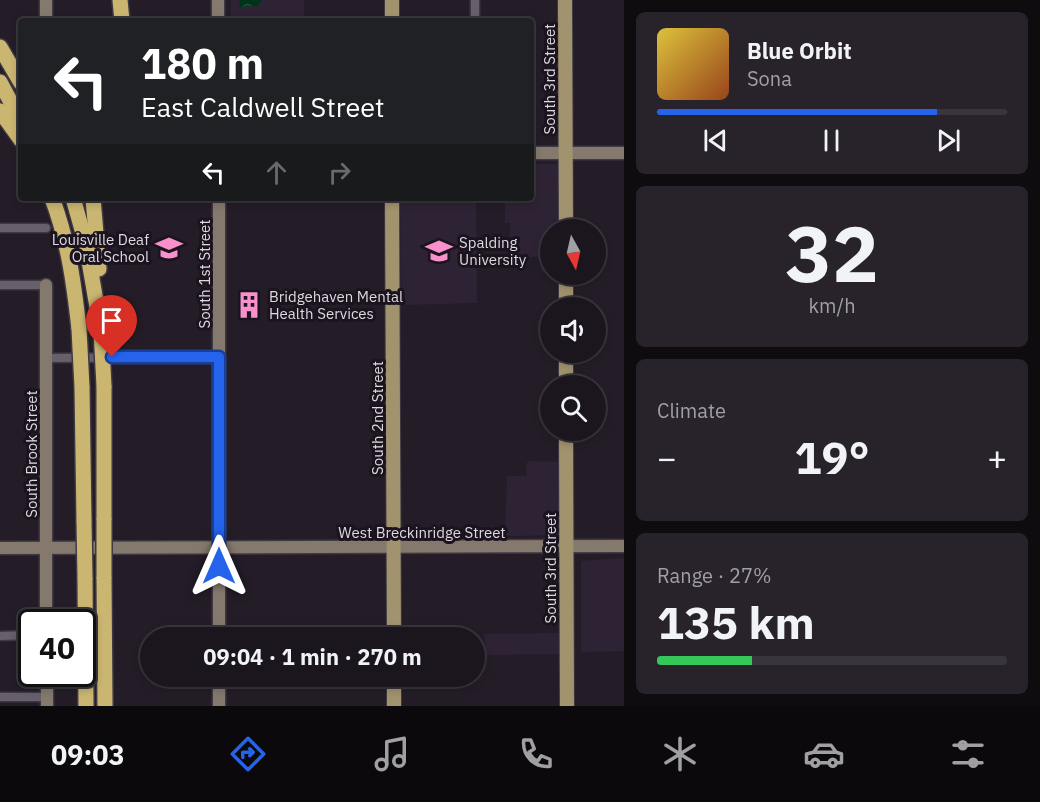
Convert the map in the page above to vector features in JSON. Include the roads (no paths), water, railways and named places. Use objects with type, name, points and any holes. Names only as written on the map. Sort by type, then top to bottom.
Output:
[{"type":"highway","points":[[120,0],[122,18]]},
{"type":"highway","points":[[0,47],[18,78]]},
{"type":"highway","points":[[0,82],[18,115]]},
{"type":"highway","points":[[0,111],[18,136]]},
{"type":"highway","points":[[53,201],[68,247],[79,329],[86,609]]},
{"type":"highway","points":[[74,201],[99,262],[104,386],[105,703]]},
{"type":"highway","points":[[91,241],[93,201]]},
{"type":"highway","points":[[79,706],[81,687]]},
{"type":"highway","points":[[86,687],[86,706]]},
{"type":"main road","points":[[392,0],[392,18]]},
{"type":"main road","name":"South 3rd Street","points":[[565,0],[566,219]]},
{"type":"main road","name":"South 2nd Street","points":[[392,201],[394,627]]},
{"type":"main road","name":"South 3rd Street","points":[[567,441],[567,706]]},
{"type":"main road","points":[[394,687],[394,706]]},
{"type":"street","points":[[46,0],[46,18]]},
{"type":"street","points":[[218,0],[218,18]]},
{"type":"street","points":[[476,0],[476,18]]},
{"type":"street","points":[[534,153],[624,153]]},
{"type":"street","name":"South 1st Street","points":[[219,201],[219,627]]},
{"type":"street","points":[[0,228],[46,228]]},
{"type":"street","points":[[0,285],[46,285]]},
{"type":"street","name":"South Brook Street","points":[[46,285],[46,609]]},
{"type":"street","points":[[46,358],[219,357]]},
{"type":"street","name":"West Breckinridge Street","points":[[0,548],[624,546]]},
{"type":"street","points":[[0,636],[18,635]]},
{"type":"street","points":[[219,687],[219,706]]},
{"type":"street","points":[[0,697],[47,702]]},
{"type":"place","name":"Louisville Deaf Oral School","points":[[169,248]]},
{"type":"place","name":"Spalding University","points":[[439,251]]},
{"type":"place","name":"Bridgehaven Mental Health Services","points":[[249,305]]}]
